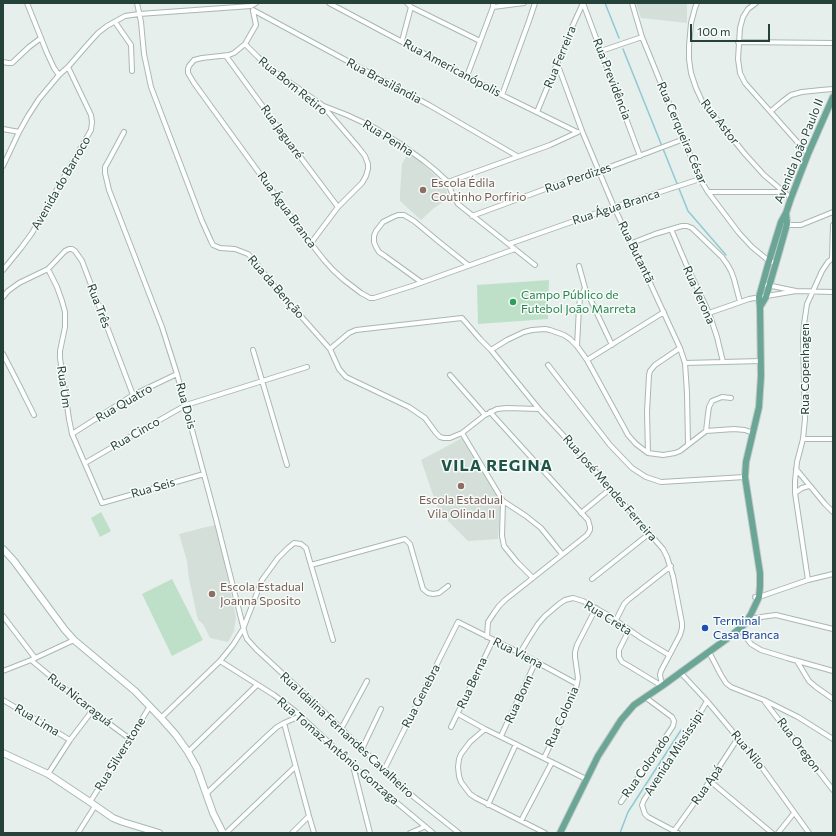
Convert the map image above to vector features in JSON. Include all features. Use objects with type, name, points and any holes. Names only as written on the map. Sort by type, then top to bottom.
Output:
[{"type":"main road","name":"Avenida João Paulo II","points":[[760,307],[766,297],[770,285],[786,213],[791,198],[833,97]]},
{"type":"main road","name":"Avenida João Paulo II","points":[[560,833],[598,756],[620,720],[634,705],[728,638],[749,619],[757,597],[760,573],[745,477],[746,462],[759,407],[761,361],[759,297],[769,261],[784,223]]},
{"type":"main road","name":"Avenida João Paulo II","points":[[739,628],[757,597]]},
{"type":"street","points":[[27,3],[40,38],[54,68],[59,75]]},
{"type":"street","name":"Rua da Benção","points":[[137,3],[144,54],[151,87],[211,241],[214,245],[220,248],[236,249],[248,254],[330,350],[339,369],[346,377],[409,407],[425,418],[440,437],[450,438],[462,433]]},
{"type":"street","points":[[3,166],[19,132],[39,99],[98,33],[107,26],[125,16],[251,6],[256,3]]},
{"type":"street","name":"Rua Americanópolis","points":[[329,3],[502,95],[577,132]]},
{"type":"street","points":[[407,3],[411,7],[480,41]]},
{"type":"street","points":[[467,76],[493,5],[524,3]]},
{"type":"street","points":[[502,95],[535,3]]},
{"type":"street","name":"Rua Previdência","points":[[583,3],[640,156]]},
{"type":"street","name":"Rua Ferreira","points":[[537,112],[583,3]]},
{"type":"street","name":"Rua Cerqueira César","points":[[632,3],[642,37],[700,179],[739,233],[752,247],[769,261],[776,263]]},
{"type":"street","name":"Rua Astor","points":[[697,3],[691,23],[689,59],[691,73],[702,101],[764,175],[791,198]]},
{"type":"street","points":[[753,3],[743,17],[740,28],[738,42],[740,73],[745,83],[757,98],[771,111],[808,154]]},
{"type":"street","points":[[251,6],[254,11]]},
{"type":"street","points":[[402,41],[411,7]]},
{"type":"street","name":"Rua Água Branca","points":[[254,11],[256,25],[245,44],[234,53],[226,56],[194,60],[189,66],[188,73],[293,220],[333,270],[361,293],[370,298],[374,298],[482,262],[515,249]]},
{"type":"street","name":"Rua Brasilândia","points":[[254,11],[423,101],[517,156]]},
{"type":"street","points":[[115,22],[131,45],[132,71]]},
{"type":"street","points":[[602,51],[642,37]]},
{"type":"street","points":[[3,62],[12,63],[40,38]]},
{"type":"street","points":[[738,42],[833,43]]},
{"type":"street","name":"Rua Bom Retiro","points":[[245,44],[272,70],[322,105],[358,147],[365,156],[368,164],[366,176],[362,182],[338,207],[311,242]]},
{"type":"street","name":"Rua Jaguaré","points":[[226,56],[338,207]]},
{"type":"street","name":"Rua Butantã","points":[[557,63],[582,131],[614,207],[664,312],[686,363],[688,445]]},
{"type":"street","name":"Avenida do Barroco","points":[[3,270],[32,233],[90,130],[92,122],[91,116],[68,67]]},
{"type":"street","points":[[771,111],[791,95],[802,92],[833,89]]},
{"type":"street","name":"Rua Penha","points":[[322,105],[352,117],[386,135],[424,161],[448,182]]},
{"type":"street","points":[[3,129],[19,132]]},
{"type":"street","points":[[535,265],[458,204],[451,192],[448,182],[550,145],[582,131]]},
{"type":"street","name":"Rua Dois","points":[[124,132],[105,168],[109,190],[162,327],[177,374],[216,519],[243,629]]},
{"type":"street","name":"Rua Perdizes","points":[[472,216],[567,180],[599,171],[684,139]]},
{"type":"street","name":"Rua Água Branca","points":[[509,244],[700,179]]},
{"type":"street","points":[[708,192],[783,192]]},
{"type":"street","points":[[784,223],[797,225],[833,212]]},
{"type":"street","points":[[421,282],[379,252],[376,247],[374,236],[376,231],[383,222],[392,216],[398,215],[409,218],[468,266]]},
{"type":"street","points":[[832,258],[833,225]]},
{"type":"street","points":[[632,244],[682,226],[692,228],[722,257],[731,271],[740,302]]},
{"type":"street","name":"Rua Verona","points":[[671,229],[718,337],[722,362]]},
{"type":"street","name":"Rua Três","points":[[48,269],[68,249],[75,251],[79,255],[133,395]]},
{"type":"street","name":"Rua Copenhagen","points":[[808,580],[795,493],[796,470],[802,439],[805,408],[804,324],[807,304],[822,271],[832,258]]},
{"type":"street","points":[[579,266],[584,288],[612,345]]},
{"type":"street","points":[[3,297],[8,291],[19,283],[48,269]]},
{"type":"street","name":"Rua Um","points":[[48,269],[57,287],[65,312],[65,327],[60,358],[72,434],[102,502]]},
{"type":"street","points":[[762,284],[796,291]]},
{"type":"street","points":[[576,346],[580,299],[584,288]]},
{"type":"street","points":[[708,313],[759,297],[796,291],[833,292]]},
{"type":"street","points":[[587,360],[664,312]]},
{"type":"street","name":"Rua José Mendes Ferreira","points":[[330,350],[349,333],[356,330],[462,318],[491,350],[539,409],[663,549],[674,576],[682,623],[680,635],[661,671],[660,675],[662,686]]},
{"type":"street","points":[[491,350],[507,340],[532,330],[550,330],[564,335],[570,339],[587,360],[628,435],[636,444],[648,452],[655,454],[671,454],[680,451],[706,431],[734,429],[745,430],[753,433]]},
{"type":"street","points":[[648,452],[647,402],[648,379],[650,371],[655,365],[680,348]]},
{"type":"street","points":[[253,350],[288,465]]},
{"type":"street","points":[[3,354],[34,415]]},
{"type":"street","points":[[686,363],[761,361]]},
{"type":"street","points":[[548,365],[610,445],[632,468],[646,477],[661,482],[745,477]]},
{"type":"street","name":"Rua Cinco","points":[[85,464],[186,405],[307,367]]},
{"type":"street","name":"Rua Quatro","points":[[72,434],[133,395],[177,374]]},
{"type":"street","points":[[450,375],[485,415]]},
{"type":"street","points":[[706,431],[709,407],[712,401],[722,397],[731,398]]},
{"type":"street","points":[[539,409],[497,409],[485,415],[462,433],[503,501],[541,528],[562,554]]},
{"type":"street","points":[[487,637],[488,622],[505,600],[587,535],[590,527],[589,523],[581,513],[490,412]]},
{"type":"street","points":[[802,439],[833,439]]},
{"type":"street","points":[[796,470],[833,512]]},
{"type":"street","name":"Rua Seis","points":[[102,502],[204,474]]},
{"type":"street","points":[[795,493],[802,488],[809,486]]},
{"type":"street","points":[[581,513],[610,489]]},
{"type":"street","points":[[503,501],[502,536],[504,546],[533,578]]},
{"type":"street","points":[[592,579],[650,533]]},
{"type":"street","points":[[311,565],[405,539],[410,544],[423,589],[428,593],[435,594],[439,593],[448,586]]},
{"type":"street","points":[[161,718],[220,661],[233,644],[243,629],[262,580],[278,558],[294,544],[301,544],[306,548],[333,640]]},
{"type":"street","points":[[4,550],[74,640],[135,691],[176,735],[197,768],[213,813],[223,833]]},
{"type":"street","points":[[616,620],[624,604],[628,600],[671,566]]},
{"type":"street","points":[[757,597],[808,580],[833,574]]},
{"type":"street","name":"Rua Creta","points":[[520,653],[538,624],[552,610],[570,598],[577,599],[596,608],[669,655]]},
{"type":"street","name":"Rua Colonia","points":[[544,758],[572,700],[577,684],[578,674],[575,652],[596,608]]},
{"type":"street","points":[[749,619],[776,615],[833,629]]},
{"type":"street","name":"Rua Nicaraguá","points":[[3,616],[33,659],[92,711],[130,739]]},
{"type":"street","name":"Rua Viena","points":[[458,622],[577,684]]},
{"type":"street","name":"Rua Genebra","points":[[384,770],[458,622]]},
{"type":"street","points":[[739,628],[747,639],[761,650],[833,671]]},
{"type":"street","name":"Rua Idalina Fernandes Cavalheiro","points":[[243,629],[247,639],[256,649],[384,770],[415,798],[459,833]]},
{"type":"street","points":[[629,630],[619,650],[618,657],[622,662],[662,686]]},
{"type":"street","points":[[3,670],[33,659],[74,640]]},
{"type":"street","name":"Rua Berna","points":[[451,727],[493,640]]},
{"type":"street","name":"Rua Oregon","points":[[709,652],[726,683],[731,687],[764,700],[798,717],[833,738]]},
{"type":"street","name":"Rua Tomaz Antônio Gonzaga","points":[[220,661],[278,699],[300,716],[353,766],[432,833]]},
{"type":"street","points":[[797,661],[809,681],[833,699]]},
{"type":"street","name":"Rua Bonn","points":[[501,736],[536,662]]},
{"type":"street","name":"Rua Nilo","points":[[680,672],[707,701],[758,762],[808,833]]},
{"type":"street","points":[[341,729],[367,681]]},
{"type":"street","points":[[188,752],[257,685]]},
{"type":"street","name":"Rua Colorado","points":[[620,802],[647,765],[673,726],[674,722],[672,717],[645,697]]},
{"type":"street","name":"Rua Lima","points":[[3,700],[70,740]]},
{"type":"street","name":"Rua Oregon","points":[[764,700],[833,790]]},
{"type":"street","name":"Avenida Mississipi","points":[[676,832],[645,814],[642,805],[696,722],[707,701]]},
{"type":"street","name":"Rua Silverstone","points":[[90,802],[150,706]]},
{"type":"street","points":[[362,749],[381,709]]},
{"type":"street","points":[[48,774],[70,740],[92,711]]},
{"type":"street","points":[[458,714],[586,779]]},
{"type":"street","points":[[206,794],[267,736],[284,723],[300,716]]},
{"type":"street","points":[[284,723],[295,768],[314,833]]},
{"type":"street","points":[[485,729],[470,742],[459,759],[459,776],[463,785],[470,794],[476,798],[545,833]]},
{"type":"street","name":"Rua Apá","points":[[676,832],[738,738]]},
{"type":"street","points":[[488,805],[516,744]]},
{"type":"street","points":[[5,755],[48,774],[113,818],[159,833]]},
{"type":"street","points":[[521,821],[552,762]]},
{"type":"street","points":[[353,766],[370,833]]},
{"type":"street","points":[[226,833],[295,768]]},
{"type":"street","points":[[710,781],[772,833]]},
{"type":"street","points":[[78,833],[95,806]]},
{"type":"street","points":[[778,833],[794,814]]},
{"type":"street","points":[[292,833],[309,816]]},
{"type":"street","points":[[410,833],[424,827]]},
{"type":"shaded area","points":[[636,3],[687,3],[687,23],[641,18]]},
{"type":"shaded area","name":"Escola Édila Coutinho Porfírio","points":[[408,153],[422,163],[446,186],[448,199],[434,208],[421,220],[400,201],[402,164]]},
{"type":"shaded area","name":"Escola Estadual Vila Olinda II","points":[[464,437],[501,501],[498,539],[468,541],[439,512],[421,460]]},
{"type":"shaded area","name":"Escola Estadual Joanna Sposito","points":[[216,525],[236,617],[234,631],[228,642],[210,638],[203,624],[198,620],[189,579],[187,561],[179,534]]},
{"type":"green space","name":"Campo Público de Futebol João Marreta","points":[[549,280],[548,319],[478,324],[477,285]]},
{"type":"green space","points":[[101,512],[111,531],[100,537],[91,518]]},
{"type":"green space","points":[[172,579],[203,640],[172,656],[142,594]]},
{"type":"waterway","points":[[605,3],[619,38]]},
{"type":"waterway","points":[[623,49],[688,211],[726,255]]},
{"type":"waterway","points":[[620,833],[628,812],[681,730]]},
{"type":"place","name":"Escola Édila Coutinho Porfírio","points":[[423,190]]},
{"type":"place","name":"Campo Público de Futebol João Marreta","points":[[513,302]]},
{"type":"place","name":"Escola Estadual Vila Olinda II","points":[[461,486]]},
{"type":"place","name":"Escola Estadual Joanna Sposito","points":[[212,594]]},
{"type":"place","name":"Terminal Casa Branca","points":[[705,628]]},
{"type":"district","name":"VILA REGINA","points":[[497,466]]}]
